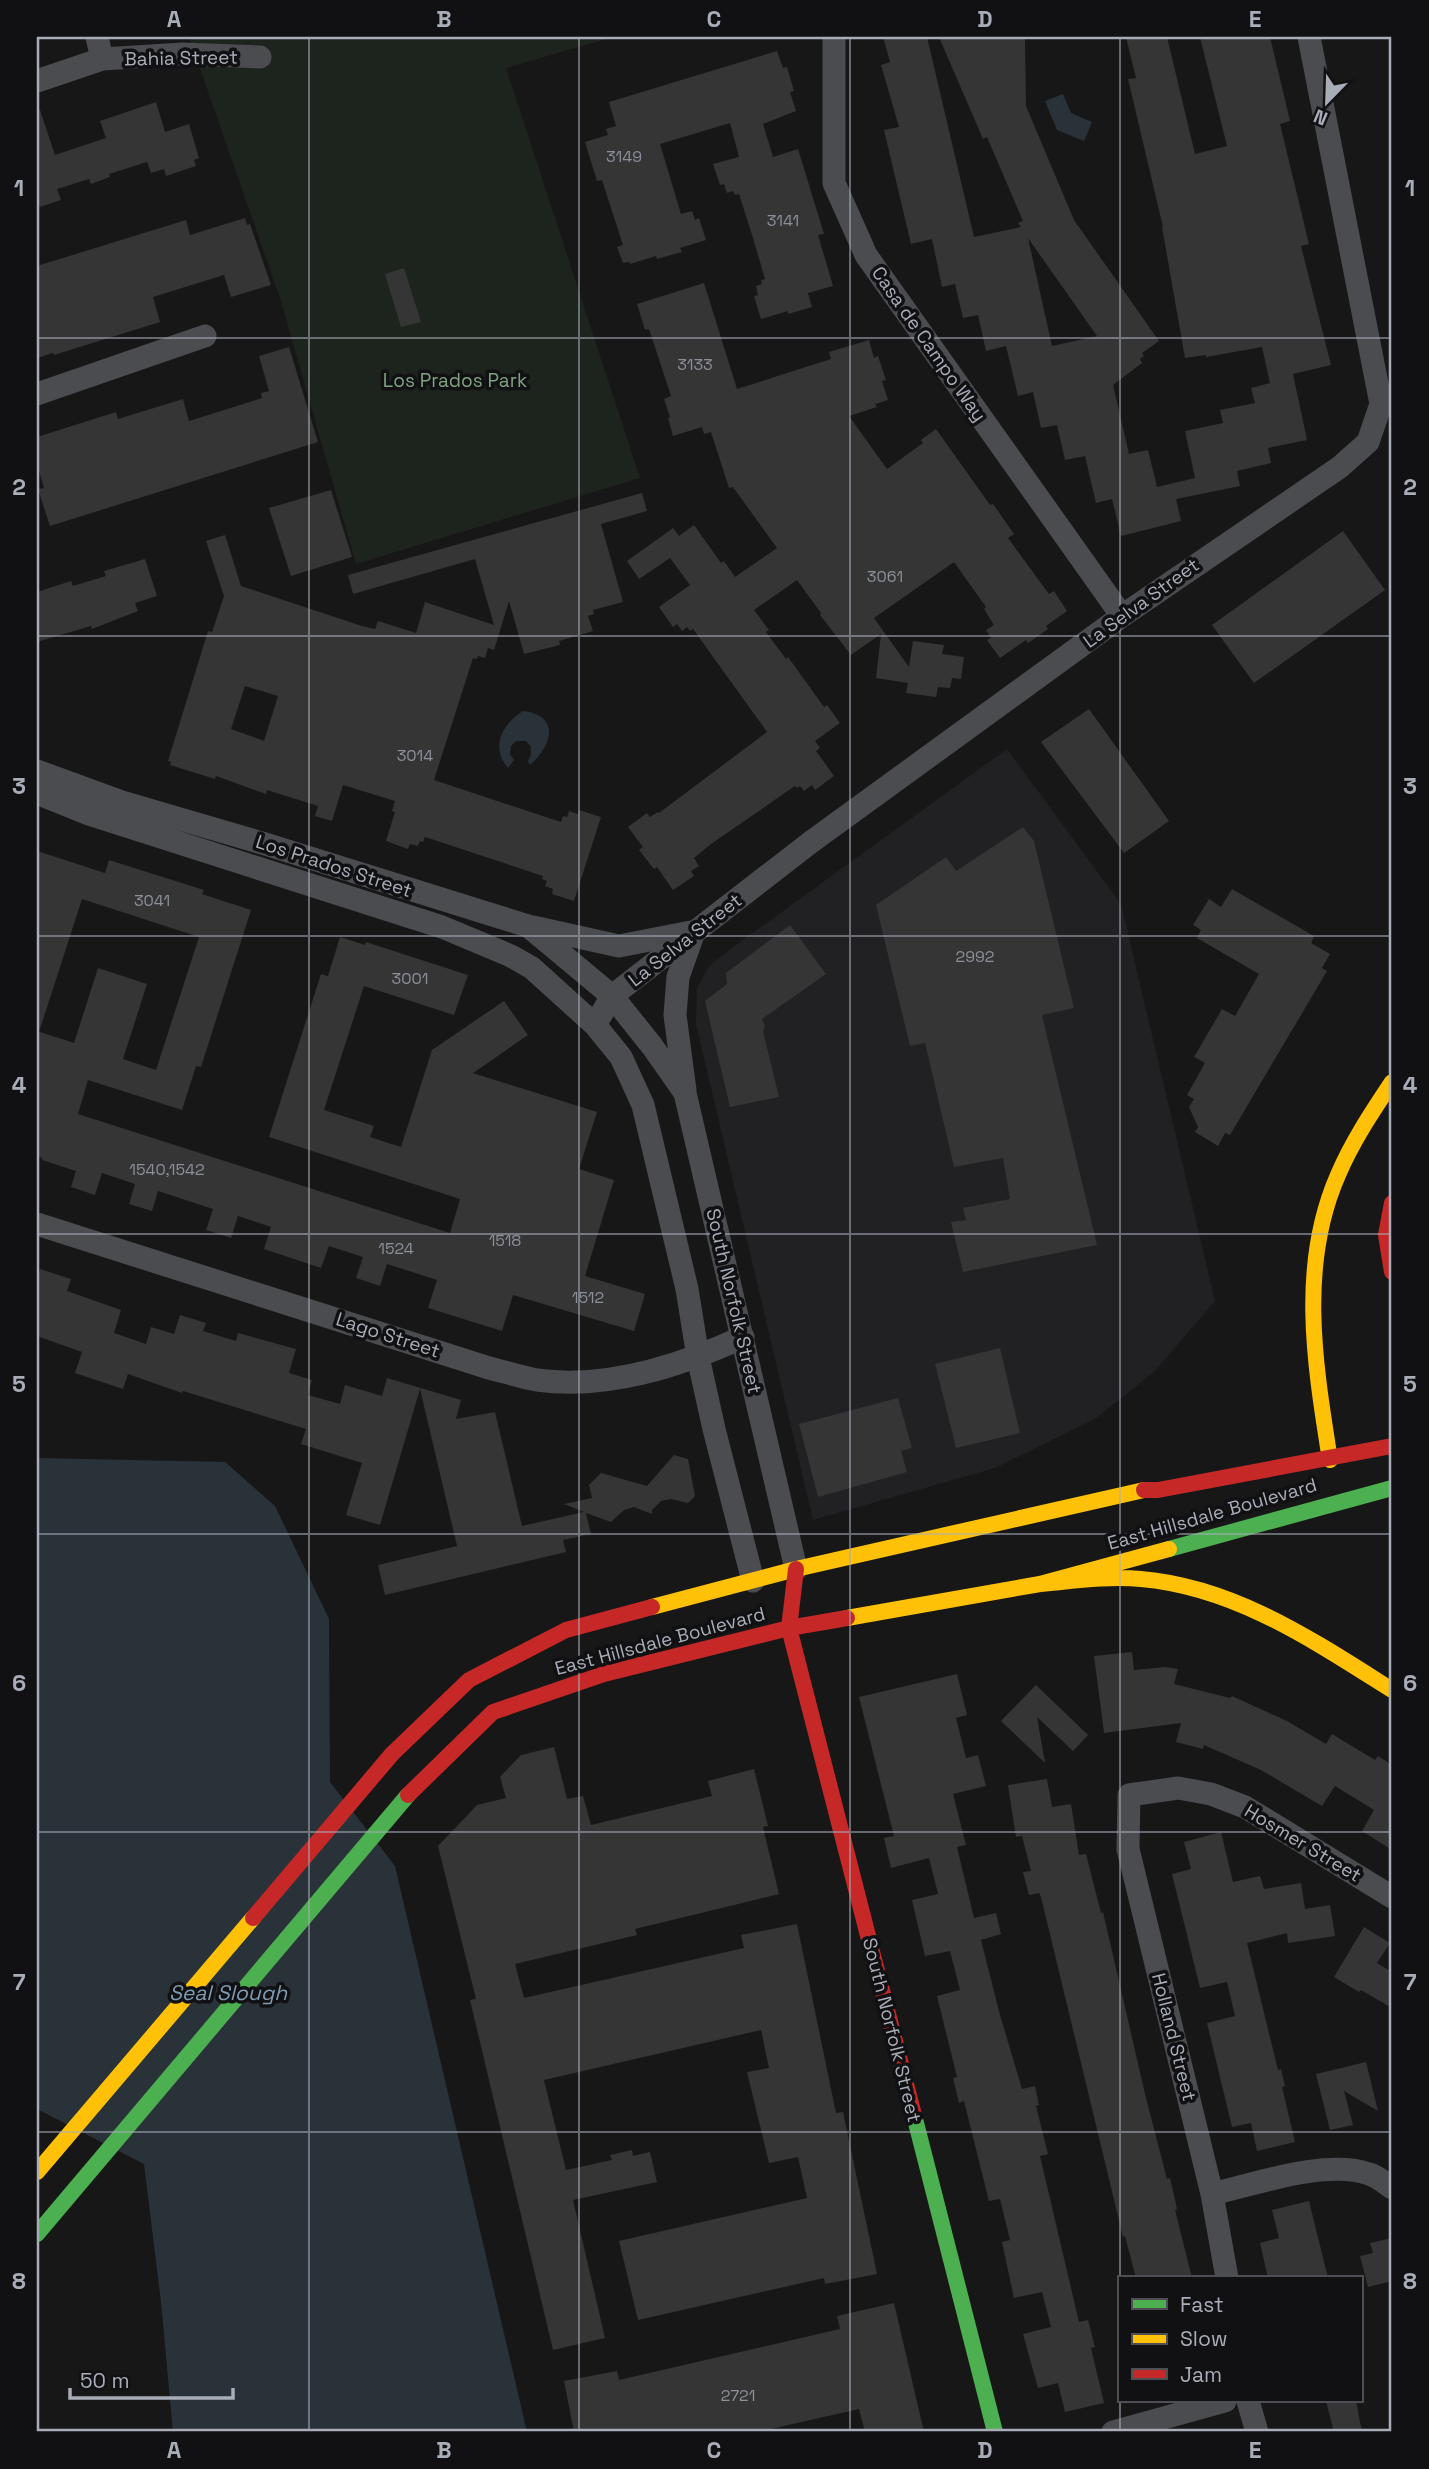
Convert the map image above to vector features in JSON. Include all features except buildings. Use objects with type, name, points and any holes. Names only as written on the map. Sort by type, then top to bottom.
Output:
[{"type":"main road","points":[[1337,1490],[1330,1460],[1312,1335],[1313,1264],[1319,1228],[1343,1159],[1362,1125],[1392,1082]]},
{"type":"main road","points":[[1392,1203],[1386,1234],[1392,1272]]},
{"type":"main road","name":"East Hillsdale Boulevard","points":[[37,2172],[391,1754],[469,1680],[566,1630],[757,1586],[796,1569],[1138,1490],[1158,1490],[1330,1460],[1392,1446]]},
{"type":"main road","name":"East Hillsdale Boulevard","points":[[40,2230],[417,1784],[493,1712],[604,1674],[789,1628],[1040,1584],[1337,1490],[1392,1488]]},
{"type":"main road","name":"South Norfolk Street","points":[[796,1569],[789,1628],[995,2432]]},
{"type":"main road","points":[[1040,1584],[1140,1579],[1210,1592],[1248,1606],[1281,1623],[1392,1690]]},
{"type":"main road","name":"South Norfolk Street","points":[[775,1609],[789,1628]]},
{"type":"street","name":"Casa de Campo Way","points":[[834,37],[834,183],[866,256],[1122,616]]},
{"type":"street","name":"La Selva Street","points":[[595,1025],[612,996],[811,842],[1122,616],[1340,467],[1368,442],[1381,404],[1309,37]]},
{"type":"street","name":"Bahia Street","points":[[37,81],[99,48],[260,57]]},
{"type":"street","points":[[37,394],[205,336]]},
{"type":"street","name":"Los Prados Street","points":[[37,771],[122,802],[262,842],[528,926],[612,996]]},
{"type":"street","name":"Los Prados Street","points":[[37,793],[89,814],[442,927],[511,956],[532,968],[595,1025]]},
{"type":"street","points":[[528,926],[619,946],[694,931]]},
{"type":"street","points":[[685,1093],[675,1014],[678,977],[694,931]]},
{"type":"street","name":"South Norfolk Street","points":[[612,996],[685,1093],[796,1569]]},
{"type":"street","points":[[595,1025],[621,1057],[643,1105],[687,1289],[698,1357],[757,1586]]},
{"type":"street","name":"Lago Street","points":[[37,1224],[518,1376],[568,1382],[604,1379],[698,1357],[743,1337]]},
{"type":"street","name":"Hosmer Street","points":[[1129,1795],[1178,1788],[1211,1794],[1245,1807],[1392,1897]]},
{"type":"street","name":"Holland Street","points":[[1129,1795],[1128,1849],[1212,2194],[1227,2276]]},
{"type":"street","points":[[1212,2194],[1324,2169],[1346,2169],[1370,2174],[1392,2188]]},
{"type":"street","points":[[1113,2432],[1221,2402]]},
{"type":"street","points":[[1248,2402],[1257,2432]]},
{"type":"shaded area","points":[[1007,749],[1121,904],[1215,1301],[1155,1371],[1095,1419],[995,1468],[813,1520],[696,1024],[697,988],[709,966],[732,948]]},
{"type":"green space","name":"Los Prados Park","points":[[189,37],[613,37],[506,68],[640,478],[356,564],[280,298]]},
{"type":"water","points":[[1063,94],[1071,113],[1092,122],[1084,141],[1057,130],[1045,101]]},
{"type":"water","points":[[523,711],[543,718],[548,725],[548,740],[530,765],[528,761],[531,747],[526,741],[516,741],[511,746],[510,754],[514,760],[508,768],[500,752],[501,737],[509,723]]},
{"type":"water","name":"Seal Slough","points":[[37,1458],[225,1462],[275,1506],[329,1619],[330,1782],[395,1866],[527,2432],[173,2432],[144,2164],[37,2109]]},
{"type":"traffic: fast","points":[[1169,1549],[1392,1488]]},
{"type":"traffic: fast","points":[[37,2234],[408,1795]]},
{"type":"traffic: fast","points":[[914,2115],[995,2432]]},
{"type":"traffic: slow","points":[[1330,1460],[1315,1352],[1314,1280],[1318,1245],[1326,1209],[1338,1175],[1363,1127],[1392,1082]]},
{"type":"traffic: slow","points":[[652,1607],[796,1569],[1144,1490]]},
{"type":"traffic: slow","points":[[847,1618],[1040,1584],[1169,1549]]},
{"type":"traffic: slow","points":[[1040,1584],[1129,1578],[1176,1584],[1209,1593],[1303,1635],[1392,1690]]},
{"type":"traffic: slow","points":[[37,2172],[253,1918]]},
{"type":"traffic: jam","points":[[1392,1203],[1386,1235],[1392,1272]]},
{"type":"traffic: jam","points":[[1144,1490],[1158,1490],[1392,1446]]},
{"type":"traffic: jam","points":[[796,1569],[789,1628],[914,2115]]},
{"type":"traffic: jam","points":[[253,1918],[392,1754],[469,1680],[566,1630],[652,1607]]},
{"type":"traffic: jam","points":[[408,1795],[493,1712],[604,1674],[789,1628],[847,1618]]}]
